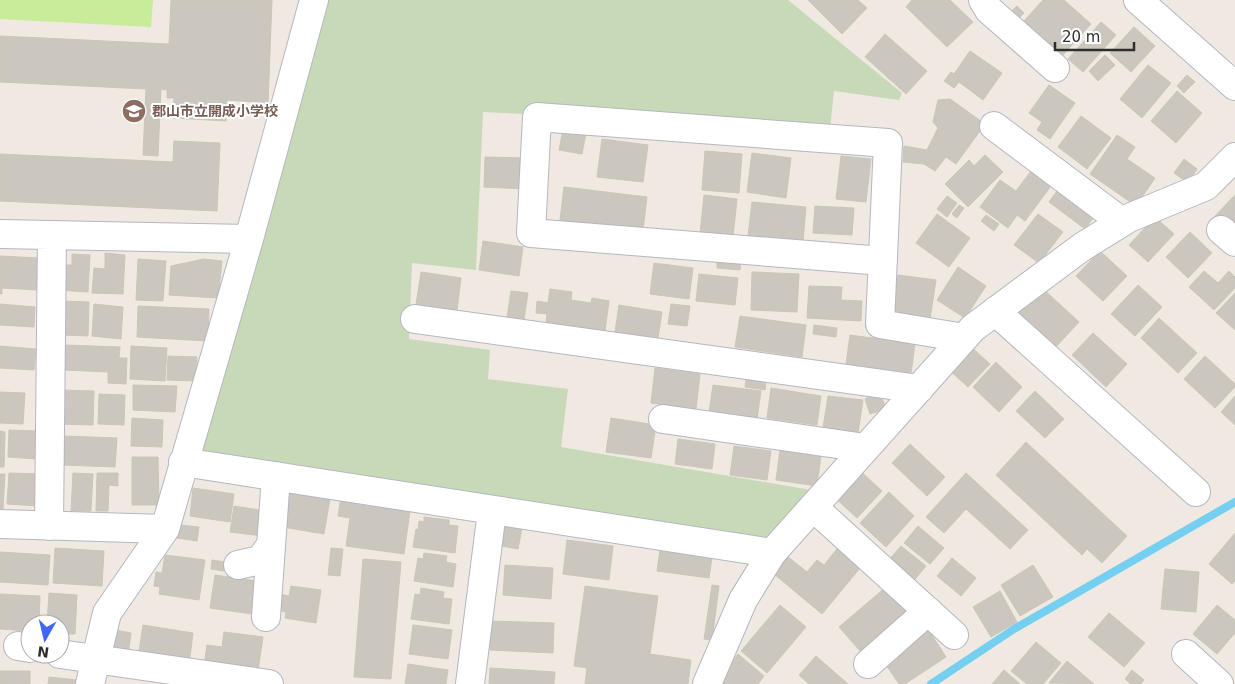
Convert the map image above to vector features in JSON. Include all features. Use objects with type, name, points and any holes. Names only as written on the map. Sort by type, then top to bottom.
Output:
[{"type":"street","points":[[93,672],[107,613],[165,529],[249,240],[314,0]]},
{"type":"street","points":[[983,0],[989,10],[1055,68]]},
{"type":"street","points":[[1138,0],[1235,86]]},
{"type":"street","points":[[883,261],[531,233],[537,117],[888,143],[883,261],[880,324],[964,338]]},
{"type":"street","points":[[994,126],[1122,222]]},
{"type":"street","points":[[706,684],[744,600],[772,552],[964,338],[995,311],[1082,247],[1122,222],[1206,186],[1235,158]]},
{"type":"street","points":[[0,234],[249,240]]},
{"type":"street","points":[[49,526],[52,235]]},
{"type":"street","points":[[995,311],[1196,492]]},
{"type":"street","points":[[415,319],[919,388]]},
{"type":"street","points":[[663,418],[866,448]]},
{"type":"street","points":[[183,462],[492,511],[772,552]]},
{"type":"street","points":[[266,617],[276,476]]},
{"type":"street","points":[[813,507],[954,635]]},
{"type":"street","points":[[470,684],[492,511]]},
{"type":"street","points":[[0,524],[165,529]]},
{"type":"street","points":[[238,565],[260,560],[271,546]]},
{"type":"street","points":[[868,664],[928,611]]},
{"type":"street","points":[[1186,654],[1219,684]]},
{"type":"street","points":[[70,659],[93,672],[268,684]]},
{"type":"green space","points":[[0,0],[153,0],[151,27],[0,19]]},
{"type":"green space","points":[[324,0],[788,0],[902,93],[899,100],[834,91],[830,129],[527,106],[525,114],[483,112],[476,270],[412,263],[409,339],[490,350],[488,379],[568,389],[561,447],[811,490],[765,544],[200,456]]},
{"type":"building","points":[[171,0],[272,0],[268,103],[227,100],[226,121],[173,118],[174,98],[167,98],[167,90],[161,89],[158,156],[143,155],[146,89],[0,82],[0,36],[169,44]]},
{"type":"building","points":[[808,0],[858,0],[867,8],[842,34]]},
{"type":"building","points":[[912,0],[950,0],[973,22],[947,47],[906,7]]},
{"type":"building","points":[[1043,0],[1064,0],[1091,24],[1063,55],[1024,21]]},
{"type":"building","points":[[1017,6],[1024,13],[1016,21],[1008,14]]},
{"type":"building","points":[[1101,22],[1116,35],[1083,72],[1068,59]]},
{"type":"building","points":[[1134,27],[1155,46],[1131,72],[1110,53]]},
{"type":"building","points":[[885,34],[927,71],[906,94],[865,57]]},
{"type":"building","points":[[970,51],[1002,73],[983,100],[959,82],[954,88],[944,81],[951,72],[954,74]]},
{"type":"building","points":[[1105,55],[1115,65],[1098,81],[1089,71]]},
{"type":"building","points":[[1148,65],[1171,83],[1142,118],[1120,99]]},
{"type":"building","points":[[1187,75],[1195,82],[1184,93],[1177,86]]},
{"type":"building","points":[[1049,85],[1075,103],[1050,139],[1037,130],[1042,122],[1029,113]]},
{"type":"building","points":[[1177,91],[1202,113],[1176,143],[1151,121]]},
{"type":"building","points":[[950,99],[985,124],[956,164],[946,157],[935,171],[924,164],[903,162],[904,146],[927,150],[938,128],[933,122],[938,100]]},
{"type":"building","points":[[1081,116],[1111,138],[1087,169],[1058,147]]},
{"type":"building","points":[[563,129],[586,133],[582,154],[559,150]]},
{"type":"building","points":[[1117,135],[1135,147],[1127,159],[1155,178],[1136,206],[1090,174]]},
{"type":"building","points":[[602,139],[648,145],[643,182],[597,177]]},
{"type":"building","points":[[174,141],[220,143],[217,211],[0,201],[0,154],[173,162]]},
{"type":"building","points":[[705,151],[742,154],[739,193],[702,190]]},
{"type":"building","points":[[752,153],[791,158],[786,198],[747,192]]},
{"type":"building","points":[[985,155],[1003,172],[968,207],[945,184],[969,160],[974,166]]},
{"type":"building","points":[[841,156],[871,159],[866,202],[836,199]]},
{"type":"building","points":[[485,157],[527,158],[526,189],[484,187]]},
{"type":"building","points":[[1184,159],[1197,169],[1188,183],[1174,173]]},
{"type":"building","points":[[1031,171],[1051,186],[1025,221],[1017,215],[1008,228],[980,207],[1000,180],[1016,191]]},
{"type":"building","points":[[1062,184],[1098,211],[1085,229],[1049,202]]},
{"type":"building","points":[[564,187],[647,197],[643,230],[560,220]]},
{"type":"building","points":[[704,195],[737,199],[733,237],[700,234]]},
{"type":"building","points":[[1235,195],[1235,235],[1215,216]]},
{"type":"building","points":[[947,196],[957,203],[947,217],[937,209]]},
{"type":"building","points":[[752,202],[806,207],[803,242],[748,236]]},
{"type":"building","points":[[959,205],[964,208],[957,218],[952,214]]},
{"type":"building","points":[[815,206],[854,208],[852,235],[813,233]]},
{"type":"building","points":[[937,214],[970,238],[949,267],[916,243]]},
{"type":"building","points":[[1038,214],[1063,232],[1039,263],[1014,245]]},
{"type":"building","points":[[986,215],[999,224],[994,231],[981,221]]},
{"type":"building","points":[[1155,217],[1174,234],[1148,262],[1129,245]]},
{"type":"building","points":[[1190,232],[1212,253],[1188,278],[1166,257]]},
{"type":"building","points":[[483,241],[523,247],[519,276],[479,270]]},
{"type":"building","points":[[1100,251],[1127,276],[1103,301],[1076,276]]},
{"type":"building","points":[[105,253],[125,255],[123,294],[92,293],[94,268],[105,269]]},
{"type":"building","points":[[72,254],[90,255],[88,292],[58,290],[60,265],[72,265]]},
{"type":"building","points":[[0,256],[39,258],[36,290],[2,288],[2,294],[0,294]]},
{"type":"building","points":[[138,259],[166,261],[163,301],[136,300]]},
{"type":"building","points":[[204,259],[222,261],[218,298],[169,295],[171,266]]},
{"type":"building","points":[[717,259],[741,261],[740,270],[717,268]]},
{"type":"building","points":[[654,263],[693,268],[689,299],[650,294]]},
{"type":"building","points":[[958,267],[986,286],[965,318],[937,300]]},
{"type":"building","points":[[1204,271],[1218,283],[1229,271],[1235,277],[1235,288],[1214,310],[1189,287]]},
{"type":"building","points":[[421,272],[461,278],[457,310],[416,305]]},
{"type":"building","points":[[752,272],[799,274],[797,312],[751,310]]},
{"type":"building","points":[[699,274],[738,278],[735,305],[696,301]]},
{"type":"building","points":[[898,275],[936,280],[930,319],[893,314]]},
{"type":"building","points":[[1138,285],[1162,307],[1135,336],[1111,314]]},
{"type":"building","points":[[809,286],[842,287],[841,300],[862,301],[861,321],[807,318]]},
{"type":"building","points":[[1040,286],[1079,322],[1054,349],[1015,313]]},
{"type":"building","points":[[550,289],[572,292],[571,300],[591,303],[592,298],[609,301],[605,331],[546,322],[547,314],[536,313],[537,301],[548,303]]},
{"type":"building","points":[[511,291],[528,293],[524,319],[507,317]]},
{"type":"building","points":[[1235,293],[1235,330],[1216,313]]},
{"type":"building","points":[[63,301],[89,302],[88,336],[62,335]]},
{"type":"building","points":[[0,304],[35,307],[34,327],[0,325]]},
{"type":"building","points":[[94,304],[123,307],[121,339],[92,336]]},
{"type":"building","points":[[671,304],[690,306],[687,326],[668,324]]},
{"type":"building","points":[[619,305],[662,312],[658,338],[615,332]]},
{"type":"building","points":[[138,306],[209,309],[208,341],[137,337]]},
{"type":"building","points":[[740,316],[806,325],[802,357],[735,347]]},
{"type":"building","points":[[1159,318],[1197,353],[1178,373],[1141,338]]},
{"type":"building","points":[[814,325],[837,328],[836,337],[813,334]]},
{"type":"building","points":[[1093,333],[1127,364],[1106,387],[1072,355]]},
{"type":"building","points":[[850,335],[915,344],[911,373],[846,364]]},
{"type":"building","points":[[65,345],[120,347],[119,358],[127,358],[126,384],[108,383],[108,372],[64,370]]},
{"type":"building","points":[[969,345],[990,364],[968,387],[947,368]]},
{"type":"building","points":[[0,346],[36,349],[34,370],[0,368]]},
{"type":"building","points":[[131,346],[167,348],[165,381],[130,379]]},
{"type":"building","points":[[168,356],[197,357],[196,381],[167,380]]},
{"type":"building","points":[[1205,356],[1235,384],[1235,387],[1215,408],[1184,379]]},
{"type":"building","points":[[996,362],[1022,387],[999,412],[973,387]]},
{"type":"building","points":[[655,368],[700,374],[696,409],[651,403]]},
{"type":"building","points":[[747,372],[767,374],[765,390],[745,387]]},
{"type":"building","points":[[133,385],[177,386],[175,412],[133,410]]},
{"type":"building","points":[[713,385],[761,391],[757,419],[709,412]]},
{"type":"building","points":[[771,388],[821,396],[817,425],[767,418]]},
{"type":"building","points":[[60,390],[94,391],[93,425],[59,424]]},
{"type":"building","points":[[1035,391],[1064,419],[1045,438],[1016,411]]},
{"type":"building","points":[[0,392],[25,393],[23,424],[0,423]]},
{"type":"building","points":[[880,393],[886,409],[870,414],[865,399]]},
{"type":"building","points":[[99,394],[125,395],[124,425],[98,424]]},
{"type":"building","points":[[828,396],[863,400],[858,433],[823,428]]},
{"type":"building","points":[[1235,396],[1235,425],[1221,412]]},
{"type":"building","points":[[132,418],[163,420],[162,447],[131,446]]},
{"type":"building","points":[[611,418],[656,425],[651,458],[606,452]]},
{"type":"building","points":[[9,430],[38,431],[37,459],[8,457]]},
{"type":"building","points":[[0,431],[5,432],[4,467],[0,467]]},
{"type":"building","points":[[64,436],[117,438],[115,467],[63,465]]},
{"type":"building","points":[[678,439],[715,444],[712,469],[675,464]]},
{"type":"building","points":[[1026,442],[1127,536],[1102,563],[1087,549],[1082,555],[996,475]]},
{"type":"building","points":[[910,444],[945,477],[927,496],[892,463]]},
{"type":"building","points":[[734,446],[771,451],[767,480],[730,475]]},
{"type":"building","points":[[780,450],[821,455],[817,486],[776,480]]},
{"type":"building","points":[[132,457],[158,457],[159,505],[132,505]]},
{"type":"building","points":[[856,467],[882,491],[857,518],[831,494]]},
{"type":"building","points":[[9,473],[41,474],[39,506],[7,504]]},
{"type":"building","points":[[73,473],[93,474],[91,511],[71,511]]},
{"type":"building","points":[[97,473],[118,473],[118,486],[109,485],[108,511],[96,511]]},
{"type":"building","points":[[966,473],[1028,530],[1010,549],[966,509],[944,533],[926,517]]},
{"type":"building","points":[[0,474],[5,474],[3,509],[0,509]]},
{"type":"building","points":[[193,488],[234,494],[230,522],[190,516]]},
{"type":"building","points":[[889,492],[914,516],[886,547],[860,523]]},
{"type":"building","points":[[289,493],[330,499],[324,534],[283,527]]},
{"type":"building","points":[[341,497],[360,499],[359,505],[410,511],[404,554],[346,546],[350,518],[338,516]]},
{"type":"building","points":[[234,506],[265,511],[262,536],[230,532]]},
{"type":"building","points":[[424,517],[449,520],[449,525],[458,526],[455,553],[413,547],[416,529],[418,530],[419,521],[424,522]]},
{"type":"building","points":[[500,524],[522,528],[518,549],[496,545]]},
{"type":"building","points":[[179,525],[199,527],[197,541],[177,538]]},
{"type":"building","points":[[918,526],[944,548],[930,564],[904,543]]},
{"type":"building","points":[[1235,533],[1235,581],[1232,584],[1209,564]]},
{"type":"building","points":[[567,540],[613,546],[609,580],[563,574]]},
{"type":"building","points":[[901,546],[926,566],[911,584],[886,563]]},
{"type":"building","points":[[55,548],[104,551],[102,586],[53,583]]},
{"type":"building","points":[[331,548],[343,549],[340,576],[328,575]]},
{"type":"building","points":[[837,549],[860,568],[822,614],[768,569],[782,552],[807,572],[817,560],[824,565]]},
{"type":"building","points":[[660,550],[712,558],[709,578],[657,571]]},
{"type":"building","points":[[0,552],[50,555],[48,585],[0,582]]},
{"type":"building","points":[[424,553],[447,556],[446,562],[456,564],[453,587],[414,581],[418,558],[423,559]]},
{"type":"building","points":[[165,555],[205,560],[199,600],[159,594],[160,587],[154,586],[156,572],[162,573]]},
{"type":"building","points":[[952,558],[976,578],[961,596],[937,576]]},
{"type":"building","points":[[363,559],[401,562],[391,679],[354,677]]},
{"type":"building","points":[[212,560],[226,562],[224,571],[211,569]]},
{"type":"building","points":[[505,565],[553,568],[551,599],[503,595]]},
{"type":"building","points":[[1033,565],[1053,597],[1020,616],[1001,585]]},
{"type":"building","points":[[1165,569],[1199,572],[1196,612],[1161,609]]},
{"type":"building","points":[[215,575],[257,581],[252,614],[210,608]]},
{"type":"building","points":[[712,585],[719,586],[712,640],[704,639]]},
{"type":"building","points":[[291,586],[321,590],[316,623],[285,618],[286,612],[277,610],[280,594],[289,596]]},
{"type":"building","points":[[585,586],[658,596],[650,654],[691,660],[688,684],[585,684],[587,668],[574,666]]},
{"type":"building","points":[[886,587],[908,613],[861,652],[839,627]]},
{"type":"building","points":[[421,588],[444,592],[443,598],[452,599],[449,624],[411,619],[415,594],[420,595]]},
{"type":"building","points":[[1000,591],[1017,622],[991,637],[973,607]]},
{"type":"building","points":[[49,593],[77,595],[75,634],[70,634],[70,614],[48,614]]},
{"type":"building","points":[[0,594],[40,596],[39,614],[20,614],[20,630],[0,629]]},
{"type":"building","points":[[780,605],[806,627],[767,673],[741,651]]},
{"type":"building","points":[[1217,605],[1235,620],[1235,633],[1217,654],[1193,634]]},
{"type":"building","points":[[1109,613],[1145,643],[1124,667],[1088,637]]},
{"type":"building","points":[[491,621],[554,623],[553,653],[490,650]]},
{"type":"building","points":[[143,625],[193,633],[189,665],[138,658]]},
{"type":"building","points":[[413,625],[452,630],[448,659],[409,654]]},
{"type":"building","points":[[928,629],[946,657],[905,684],[899,684],[882,659]]},
{"type":"building","points":[[115,630],[131,633],[128,655],[112,652]]},
{"type":"building","points":[[224,632],[263,637],[258,671],[204,666],[207,645],[222,647]]},
{"type":"building","points":[[1036,642],[1061,663],[1043,684],[1027,684],[1011,671]]},
{"type":"building","points":[[738,654],[764,676],[758,684],[720,684],[716,681]]},
{"type":"building","points":[[816,656],[848,684],[809,684],[799,675]]},
{"type":"building","points":[[1067,661],[1094,684],[1049,683]]},
{"type":"building","points":[[408,664],[448,670],[446,684],[405,684]]},
{"type":"building","points":[[490,668],[555,672],[554,684],[489,684]]},
{"type":"building","points":[[1004,670],[1020,684],[992,684]]},
{"type":"building","points":[[1132,670],[1144,680],[1141,684],[1131,684],[1125,679]]},
{"type":"building","points":[[0,671],[30,671],[30,684],[0,684]]},
{"type":"building","points":[[49,677],[77,680],[77,684],[48,684]]},
{"type":"waterway","points":[[931,684],[1014,629],[1235,502]]},
{"type":"place","name":"郡山市立開成小学校","points":[[134,111]]}]
